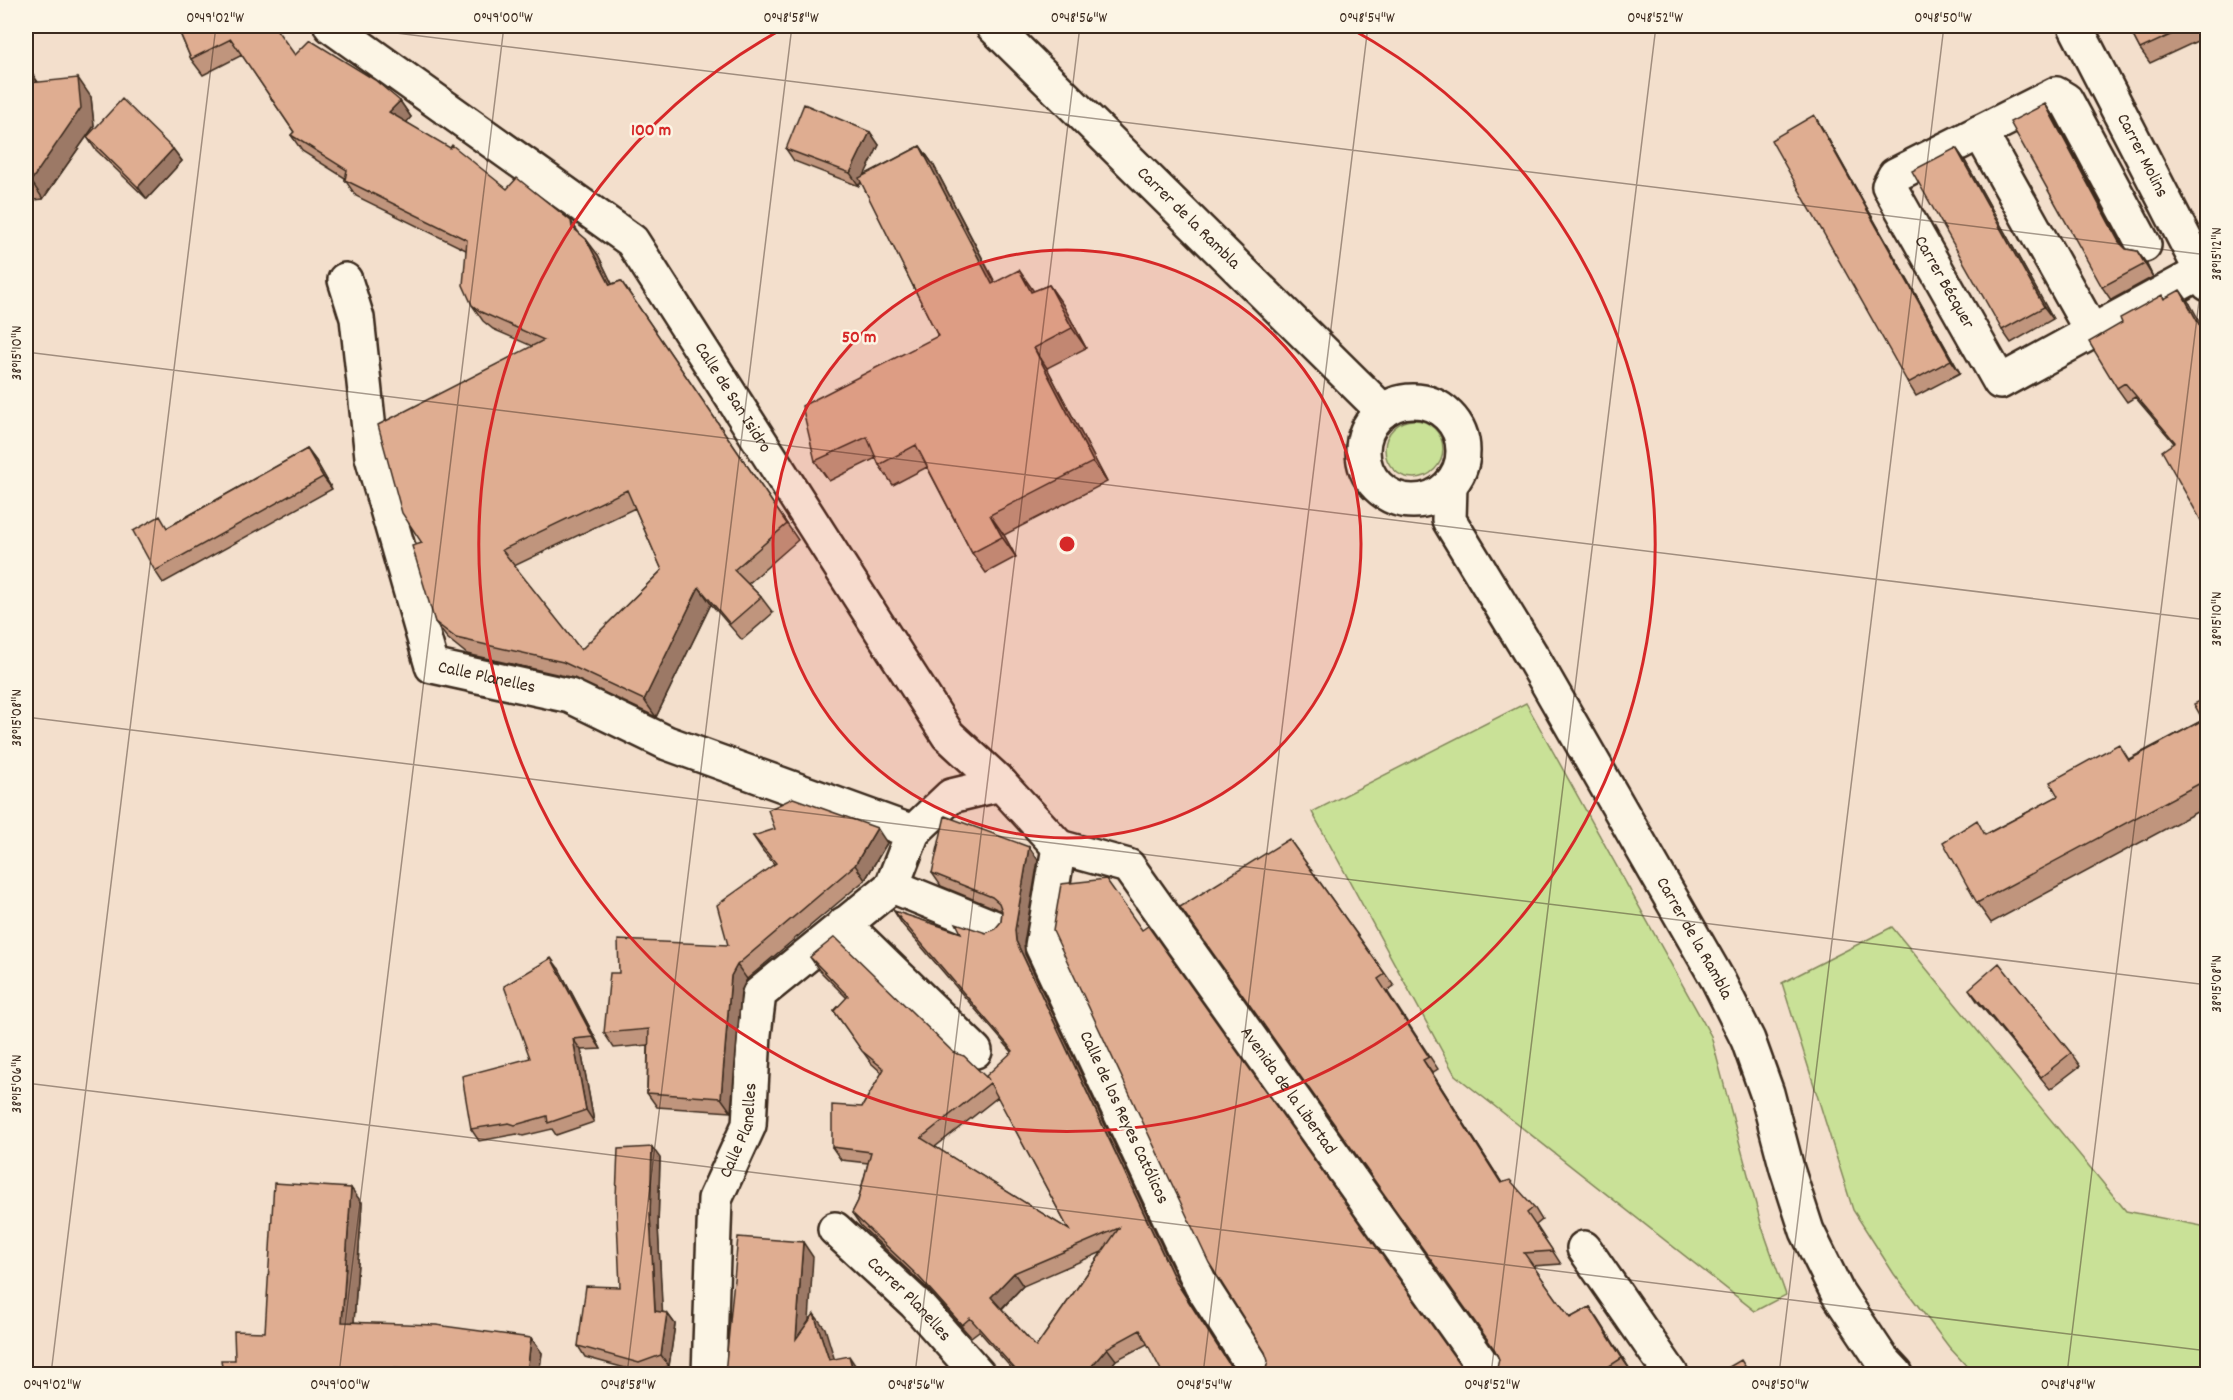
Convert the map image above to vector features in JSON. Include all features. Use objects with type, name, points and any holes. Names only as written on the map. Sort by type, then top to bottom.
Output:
[{"type":"street","name":"Calle de San Isidro","points":[[331,26],[632,241],[948,735],[1001,784],[1059,847]]},
{"type":"street","name":"Carrer de la Rambla","points":[[993,26],[1383,411]]},
{"type":"street","name":"Carrer Molins","points":[[2075,26],[2204,278]]},
{"type":"street","name":"Carrer Bécquer","points":[[2144,245],[2062,96],[2050,96],[1891,179],[1890,192],[2000,382],[2092,332],[2204,278]]},
{"type":"street","points":[[1980,132],[2092,332]]},
{"type":"street","name":"Calle Planelles","points":[[345,280],[357,318],[372,457],[432,666],[570,696],[668,742],[913,832]]},
{"type":"street","points":[[1409,501],[1426,499],[1442,492],[1450,485],[1461,467],[1464,451],[1461,436],[1454,422],[1443,410],[1428,403],[1412,401],[1396,404],[1383,411],[1371,424],[1364,440],[1364,457],[1368,473],[1378,487],[1392,496],[1409,501],[1449,520],[1450,485]]},
{"type":"street","name":"Carrer de la Rambla","points":[[1449,520],[1533,658],[1718,980],[1748,1040],[1767,1093],[1807,1231],[1837,1292],[1881,1358],[1896,1374]]},
{"type":"street","points":[[993,927],[892,886],[913,832],[951,796],[1001,784]]},
{"type":"street","name":"Calle de los Reyes Católicos","points":[[1059,847],[1042,946],[1201,1285],[1258,1374]]},
{"type":"street","name":"Avenida de la Libertad","points":[[1059,847],[1128,866],[1489,1374]]},
{"type":"street","name":"Calle Planelles","points":[[710,1374],[715,1199],[749,1125],[754,1034],[759,994],[892,886]]},
{"type":"street","points":[[844,924],[975,1051]]},
{"type":"street","name":"Carrer Planelles","points":[[835,1228],[915,1303],[978,1374]]},
{"type":"street","points":[[1584,1248],[1671,1374]]},
{"type":"green space","points":[[1414,420],[1430,425],[1438,433],[1443,449],[1438,465],[1430,473],[1414,478],[1398,473],[1390,465],[1385,449],[1390,433],[1398,425]]},
{"type":"green space","points":[[1526,703],[1711,1036],[1762,1227],[1786,1295],[1755,1311],[1455,1075],[1312,812]]},
{"type":"green space","points":[[1892,927],[2126,1211],[2207,1227],[2207,1374],[1974,1374],[1949,1347],[1894,1274],[1853,1210],[1782,983]]},
{"type":"building","points":[[177,26],[274,26],[295,55],[310,40],[375,80],[400,101],[389,112],[450,148],[452,145],[507,189],[517,178],[571,221],[572,227],[586,239],[610,285],[621,281],[787,524],[734,570],[761,597],[730,624],[699,587],[644,700],[563,662],[456,638],[435,622],[412,546],[422,543],[402,513],[378,425],[544,340],[481,312],[472,305],[463,285],[467,240],[345,180],[347,170],[291,135],[294,132],[231,39],[191,59]],"holes":[[[627,490],[662,570],[581,650],[502,550]]]},
{"type":"building","points":[[2128,26],[2190,26],[2140,49]]},
{"type":"building","points":[[26,68],[28,68],[30,83],[78,78],[81,108],[31,181],[26,182]]},
{"type":"building","points":[[122,99],[173,149],[138,187],[87,137]]},
{"type":"building","points":[[804,104],[870,132],[850,173],[786,149]]},
{"type":"building","points":[[2045,104],[2119,242],[2126,249],[2137,251],[2145,264],[2102,287],[2010,122]]},
{"type":"building","points":[[1814,115],[1951,360],[1908,383],[1771,140]]},
{"type":"building","points":[[920,146],[992,284],[1019,270],[1031,292],[1049,285],[1072,328],[1034,348],[1093,462],[990,515],[1002,537],[972,553],[916,445],[879,465],[867,437],[815,461],[802,406],[938,336],[859,178]]},
{"type":"building","points":[[1956,148],[2044,307],[2002,330],[1912,171]]},
{"type":"building","points":[[2180,290],[2202,330],[2206,327],[2208,330],[2208,533],[2162,451],[2175,442],[2125,383],[2117,388],[2089,342],[2122,323],[2120,318],[2162,295],[2164,299]]},
{"type":"building","points":[[307,449],[323,477],[155,571],[133,531],[160,516],[167,528]]},
{"type":"building","points":[[2208,697],[2208,779],[1977,903],[1943,842],[1977,820],[1985,835],[2058,796],[2050,782],[2119,744],[2129,760],[2203,720],[2194,704]]},
{"type":"building","points":[[793,798],[877,828],[855,865],[737,965],[731,976],[721,1098],[647,1093],[649,1029],[604,1033],[610,973],[619,973],[618,940],[728,945],[717,905],[776,863],[753,836],[775,829],[768,810]]},
{"type":"building","points":[[945,816],[1029,847],[1015,930],[1016,941],[1176,1282],[1237,1374],[1163,1374],[1140,1330],[1107,1348],[1085,1374],[1015,1374],[1013,1373],[1015,1369],[970,1318],[962,1325],[919,1277],[852,1213],[858,1201],[871,1152],[832,1147],[832,1105],[862,1107],[884,1069],[862,1051],[834,1011],[848,996],[810,957],[835,937],[953,1052],[964,1056],[989,1080],[986,1076],[1013,1051],[894,911],[961,933],[956,923],[986,933],[995,929],[1001,922],[1002,911],[999,903],[992,897],[932,873]],"holes":[[[990,1083],[1069,1230],[921,1138]],[[1119,1228],[1036,1347],[991,1297],[1014,1273]]]},
{"type":"building","points":[[1289,839],[1385,974],[1378,979],[1429,1057],[1423,1060],[1501,1183],[1510,1180],[1534,1207],[1527,1213],[1553,1251],[1524,1253],[1570,1318],[1590,1307],[1622,1358],[1597,1374],[1493,1374],[1499,1359],[1495,1350],[1180,907]]},
{"type":"building","points":[[1106,879],[1142,930],[1148,926],[1468,1374],[1261,1374],[1266,1369],[1268,1361],[1265,1352],[1209,1263],[1053,931],[1061,884]]},
{"type":"building","points":[[551,958],[593,1037],[573,1039],[586,1110],[548,1123],[547,1116],[515,1125],[509,1123],[471,1129],[462,1076],[530,1058],[504,986]]},
{"type":"building","points":[[1999,963],[2071,1053],[2041,1077],[1969,989]]},
{"type":"building","points":[[652,1147],[650,1215],[655,1311],[667,1313],[661,1355],[639,1363],[578,1346],[586,1286],[620,1287],[616,1197],[618,1149]]},
{"type":"building","points":[[274,1183],[351,1188],[342,1322],[436,1325],[531,1338],[527,1374],[413,1374],[413,1369],[329,1367],[330,1374],[223,1374],[221,1360],[235,1360],[234,1331],[265,1332]]},
{"type":"building","points":[[738,1237],[803,1242],[796,1339],[814,1314],[829,1360],[849,1356],[854,1374],[725,1374]]},
{"type":"building","points":[[1741,1360],[1750,1374],[1717,1374]]}]
